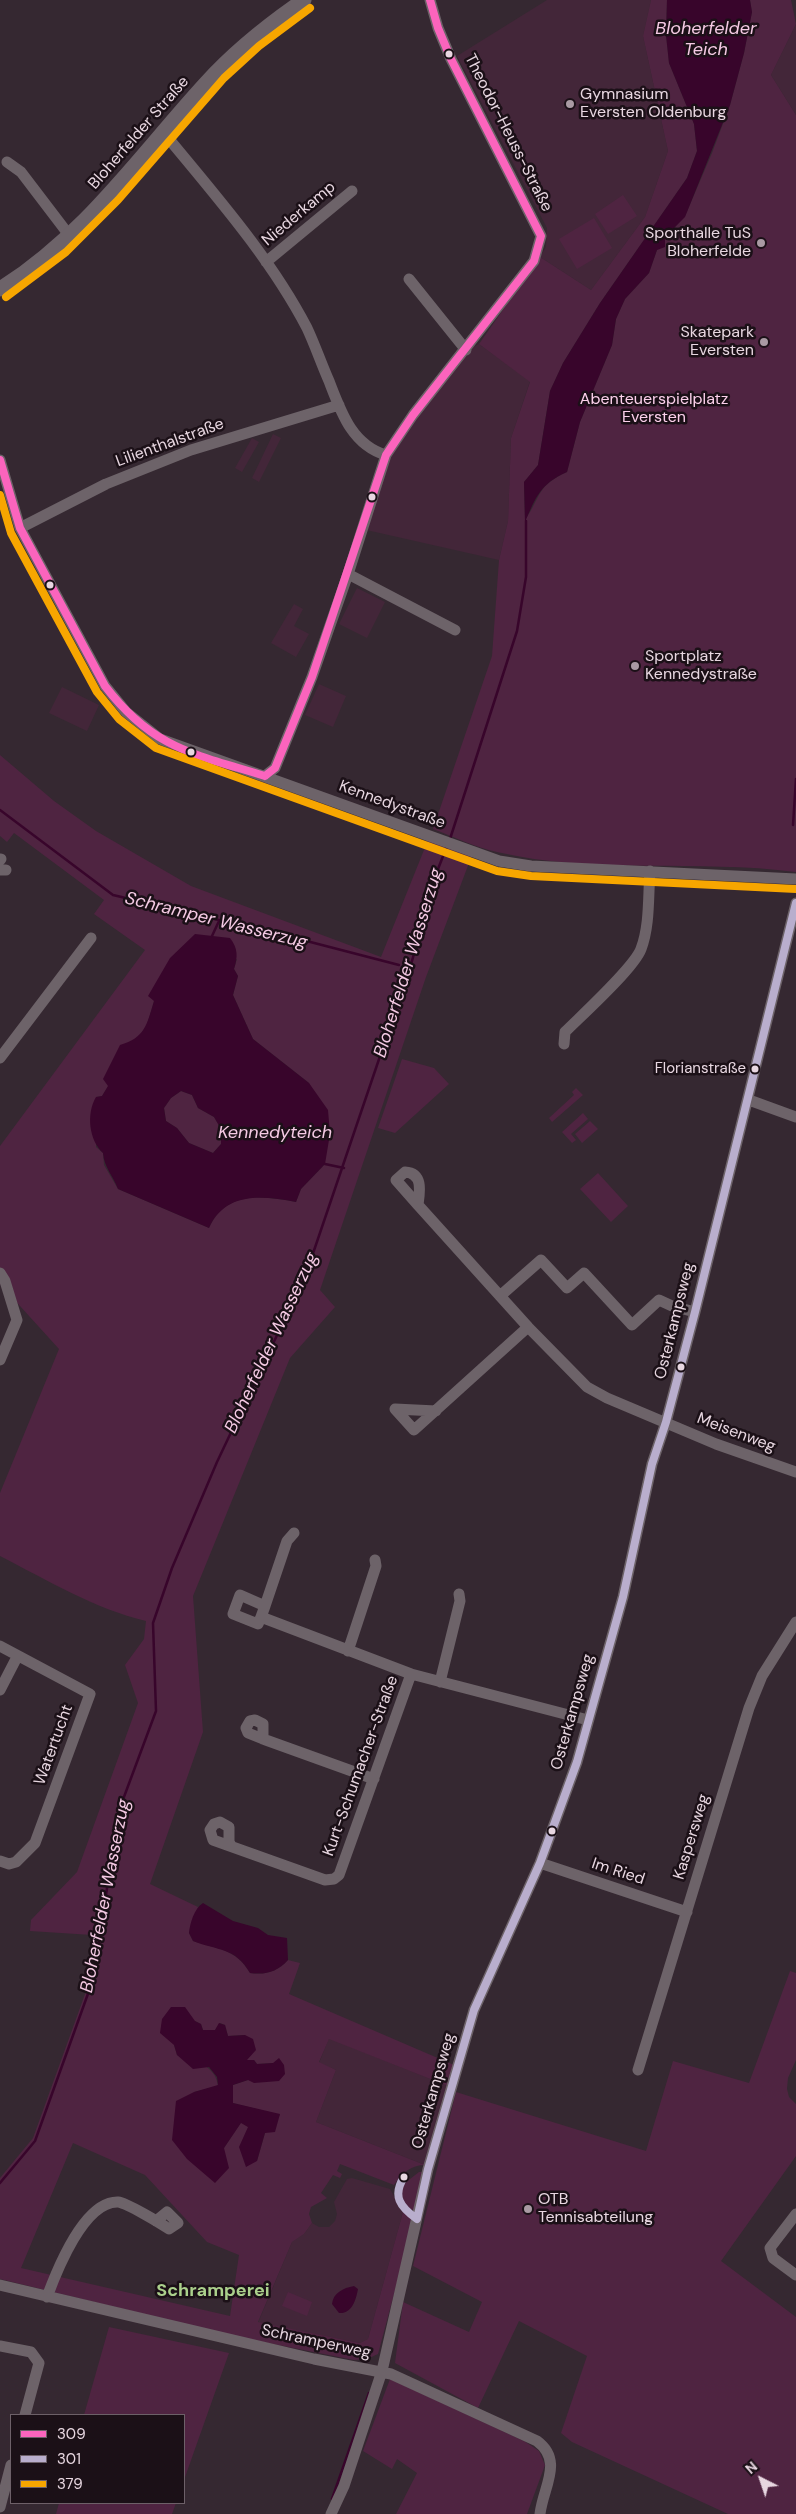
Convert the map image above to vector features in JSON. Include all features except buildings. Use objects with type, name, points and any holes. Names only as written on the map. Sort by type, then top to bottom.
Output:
[{"type":"street","name":"Bloherfelder Straße","points":[[0,289],[69,236],[108,198],[206,82],[260,32],[304,0]]},
{"type":"street","name":"Theodor-Heuss-Straße","points":[[265,776],[275,768],[284,747],[348,574],[386,454],[413,415],[466,350],[534,261],[541,236],[451,59],[438,28],[430,0]]},
{"type":"street","points":[[164,133],[266,262],[307,329],[339,405],[358,440],[372,451],[386,454]]},
{"type":"street","points":[[7,162],[21,172],[69,236]]},
{"type":"street","name":"Niederkamp","points":[[266,262],[352,191]]},
{"type":"street","points":[[410,279],[466,350]]},
{"type":"street","name":"Lilienthalstraße","points":[[20,528],[106,484],[191,450],[339,405]]},
{"type":"street","name":"Kennedystraße","points":[[0,460],[20,528],[105,686],[126,712],[160,739],[499,861],[531,866],[796,879]]},
{"type":"street","points":[[348,574],[455,630]]},
{"type":"street","points":[[564,1044],[565,1032],[627,968],[641,950],[646,927],[650,872]]},
{"type":"street","name":"Osterkampsweg","points":[[331,2514],[344,2486],[382,2372],[428,2168],[474,2010],[540,1863],[567,1792],[588,1720],[623,1597],[652,1464],[666,1422],[695,1312],[721,1203],[749,1100],[796,903]]},
{"type":"street","points":[[0,1058],[91,938]]},
{"type":"street","points":[[749,1100],[796,1117]]},
{"type":"street","name":"Meisenweg","points":[[418,1205],[528,1327],[587,1387],[607,1398],[716,1444],[796,1472]]},
{"type":"street","points":[[500,1296],[542,1260],[567,1288],[584,1273],[632,1325],[659,1300],[672,1306],[695,1312]]},
{"type":"street","points":[[0,1273],[5,1281],[17,1320],[0,1360]]},
{"type":"street","points":[[436,1411],[528,1327]]},
{"type":"street","points":[[265,1606],[240,1595],[232,1614],[258,1624],[265,1606],[287,1541],[294,1533]]},
{"type":"street","points":[[348,1651],[376,1566],[375,1560]]},
{"type":"street","points":[[440,1682],[460,1601],[459,1594]]},
{"type":"street","points":[[261,1617],[411,1674],[588,1720]]},
{"type":"street","name":"Kaspersweg","points":[[638,2070],[749,1708],[762,1676],[796,1622]]},
{"type":"street","name":"Watertucht","points":[[0,1646],[17,1657],[90,1694],[35,1843],[16,1862],[9,1864],[0,1861]]},
{"type":"street","points":[[0,1690],[17,1657]]},
{"type":"street","name":"Kurt-Schumacher-Straße","points":[[232,1847],[325,1880],[334,1879],[339,1875],[411,1674]]},
{"type":"street","points":[[263,1739],[374,1779]]},
{"type":"street","name":"Im Ried","points":[[540,1863],[686,1912]]},
{"type":"street","points":[[47,2297],[53,2280],[85,2220],[102,2205],[119,2202],[156,2221]]},
{"type":"street","points":[[794,2220],[770,2248],[773,2258],[796,2275]]},
{"type":"street","name":"Schramperweg","points":[[0,2285],[324,2361],[382,2372],[537,2441],[544,2446],[549,2453],[550,2470],[540,2514]]},
{"type":"street","points":[[0,2346],[32,2352],[39,2363],[25,2414]]},
{"type":"street","points":[[0,2507],[10,2470]]},
{"type":"shaded area","name":"Gymnasium Eversten Oldenburg","points":[[547,0],[651,0],[643,36],[668,151],[645,217],[591,290],[540,257],[546,247],[547,228],[457,56]]},
{"type":"shaded area","points":[[796,24],[796,115],[771,75]]},
{"type":"shaded area","points":[[479,344],[530,381],[511,438],[508,521],[499,560],[362,529],[386,455],[466,350]]},
{"type":"shaded area","points":[[273,434],[281,438],[259,482],[252,478]]},
{"type":"shaded area","points":[[252,438],[259,442],[242,472],[235,468]]},
{"type":"shaded area","points":[[357,588],[385,602],[367,638],[339,624]]},
{"type":"shaded area","points":[[294,604],[303,609],[294,626],[309,634],[296,657],[271,643]]},
{"type":"shaded area","points":[[319,684],[346,696],[333,727],[305,715]]},
{"type":"shaded area","points":[[62,687],[99,705],[87,731],[49,713]]},
{"type":"shaded area","points":[[329,2038],[448,2086],[425,2165],[316,2122],[336,2070],[319,2063]]},
{"type":"shaded area","points":[[352,2178],[390,2189],[403,2212],[368,2339],[360,2343],[258,2323],[292,2242],[304,2234],[312,2223],[319,2227],[329,2227],[335,2221],[337,2214],[334,2202],[347,2179]]},
{"type":"green space","name":"Abenteuerspielplatz Eversten","points":[[651,0],[667,0],[666,35],[669,63],[694,124],[697,151],[687,178],[600,303],[563,363],[550,391],[538,465],[524,482],[525,520],[544,487],[567,472],[580,422],[612,345],[616,319],[625,299],[649,273],[657,250],[685,216],[730,105],[744,53],[752,12],[750,0],[791,0],[796,24],[771,75],[796,115],[796,872],[759,868],[609,865],[534,859],[489,850],[433,829],[492,656],[499,560],[508,521],[511,438],[530,382],[479,344],[540,257],[591,290],[645,217],[668,151],[643,36]]},
{"type":"green space","points":[[623,195],[637,216],[608,234],[595,214]]},
{"type":"green space","points":[[594,218],[612,248],[577,269],[559,239]]},
{"type":"green space","points":[[0,755],[54,801],[96,831],[191,886],[381,957],[428,840],[472,855],[426,977],[320,1290],[335,1307],[290,1358],[193,1596],[203,1732],[150,1884],[198,1907],[189,1933],[193,1941],[232,1954],[245,1965],[250,1973],[261,1974],[271,1972],[288,1960],[300,1963],[289,1994],[454,2065],[448,2086],[329,2039],[319,2062],[336,2070],[316,2122],[425,2165],[415,2166],[407,2170],[394,2185],[340,2164],[337,2171],[342,2174],[340,2178],[333,2175],[321,2193],[327,2198],[311,2207],[309,2214],[312,2223],[304,2234],[292,2242],[258,2322],[360,2343],[368,2339],[403,2212],[414,2219],[378,2354],[367,2359],[354,2360],[233,2336],[0,2279],[0,2178],[33,2138],[89,1983],[92,1935],[30,1931],[31,1920],[77,1872],[138,1703],[125,1665],[144,1639],[146,1621],[127,1616],[90,1601],[0,1556],[0,1493],[59,1349],[0,1284],[0,1146],[145,950],[94,914],[104,900],[14,833],[7,842],[0,836]],"holes":[[[237,959],[234,969],[238,976],[233,995],[253,1039],[309,1083],[325,1164],[301,1189],[296,1202],[271,1198],[247,1198],[235,1201],[216,1216],[209,1228],[118,1189],[104,1165],[103,1153],[96,1147],[96,1097],[102,1096],[147,1025],[154,1001]],[[195,2021],[201,2024],[203,2030],[215,2030],[220,2023],[225,2025],[228,2036],[245,2035],[247,2060],[254,2060],[257,2064],[273,2063],[248,2080],[233,2085],[233,2103],[280,2115],[265,2133],[257,2161],[248,2127],[241,2122],[224,2148],[194,2092],[218,2086],[216,2079],[213,2073],[203,2065],[177,2055],[174,2045]],[[73,2143],[145,2175],[207,2242],[239,2255],[230,2316],[21,2268]]]},
{"type":"green space","points":[[402,1059],[434,1068],[449,1084],[395,1133],[378,1128]]},
{"type":"green space","points":[[576,1088],[583,1095],[552,1122],[549,1118],[574,1095],[572,1092]]},
{"type":"green space","points":[[181,1091],[192,1095],[198,1108],[214,1117],[221,1129],[221,1144],[213,1153],[189,1143],[177,1128],[166,1121],[164,1108],[171,1098]]},
{"type":"green space","points":[[583,1113],[588,1119],[571,1134],[576,1140],[572,1143],[562,1132]]},
{"type":"green space","points":[[590,1121],[598,1129],[582,1143],[575,1134]]},
{"type":"green space","points":[[598,1173],[628,1206],[611,1222],[580,1189]]},
{"type":"green space","points":[[790,1971],[796,1973],[796,2060],[788,2078],[787,2089],[789,2097],[796,2104],[796,2156],[721,2261],[796,2317],[796,2514],[728,2514],[572,2442],[561,2433],[587,2356],[519,2321],[478,2408],[395,2363],[403,2302],[469,2332],[482,2302],[413,2266],[456,2092],[646,2151],[673,2061],[749,2083]]},
{"type":"green space","points":[[419,2172],[425,2172],[415,2211],[404,2202],[401,2186]]},
{"type":"green space","points":[[288,2292],[312,2302],[307,2316],[282,2306]]},
{"type":"green space","points":[[109,2327],[229,2353],[185,2477],[185,2414],[84,2414]]},
{"type":"green space","points":[[390,2379],[524,2441],[539,2451],[545,2465],[527,2514],[396,2514],[417,2473],[397,2459],[392,2469],[363,2451]]},
{"type":"green space","points":[[59,2504],[176,2504],[172,2514],[56,2514]]},
{"type":"water","name":"Bloherfelder Teich","points":[[667,0],[750,0],[752,12],[744,53],[730,105],[685,217],[665,237],[665,247],[657,250],[649,273],[625,299],[616,319],[612,345],[580,422],[567,472],[551,481],[540,492],[525,522],[524,482],[538,465],[550,391],[563,363],[600,303],[687,178],[697,151],[694,124],[669,63],[666,35]]},
{"type":"water","name":"Kennedyteich","points":[[195,934],[230,938],[236,949],[237,957],[234,969],[238,976],[233,995],[253,1039],[309,1083],[328,1110],[330,1134],[325,1164],[301,1189],[296,1202],[258,1198],[235,1202],[225,1207],[216,1216],[209,1228],[118,1189],[107,1167],[103,1153],[98,1148],[92,1134],[90,1126],[91,1111],[96,1097],[102,1096],[108,1086],[103,1079],[120,1045],[135,1038],[144,1029],[154,1001],[148,996],[170,958]],"holes":[[[181,1091],[192,1095],[198,1108],[214,1117],[221,1129],[221,1144],[213,1153],[189,1143],[177,1128],[166,1121],[164,1108],[171,1098]]]},
{"type":"water","points":[[203,1903],[233,1921],[258,1928],[268,1935],[287,1938],[288,1960],[271,1972],[261,1974],[250,1973],[238,1958],[232,1954],[193,1941],[189,1933],[190,1925],[195,1912]]},
{"type":"water","points":[[171,2007],[185,2007],[195,2021],[201,2024],[203,2030],[215,2030],[219,2023],[225,2025],[228,2036],[245,2035],[253,2039],[256,2050],[247,2060],[254,2060],[257,2064],[273,2063],[279,2058],[284,2065],[285,2074],[279,2081],[254,2083],[248,2080],[233,2085],[233,2103],[280,2114],[275,2132],[265,2133],[257,2161],[246,2167],[239,2147],[248,2127],[241,2123],[224,2148],[229,2168],[215,2183],[187,2159],[172,2140],[176,2101],[194,2092],[218,2085],[217,2077],[209,2067],[193,2069],[177,2055],[174,2045],[160,2033],[162,2019]]},
{"type":"water","points":[[354,2286],[358,2289],[353,2306],[343,2313],[339,2313],[332,2304],[334,2297],[342,2290]]},
{"type":"waterway","name":"Bloherfelder Wasserzug","points":[[450,839],[517,631],[526,577],[526,521]]},
{"type":"waterway","points":[[793,825],[796,779]]},
{"type":"waterway","name":"Schramper Wasserzug","points":[[0,810],[113,895],[295,938],[399,965]]},
{"type":"waterway","name":"Bloherfelder Wasserzug","points":[[0,2183],[35,2141],[94,1977],[118,1813],[156,1711],[153,1623],[172,1568],[217,1462],[306,1274],[410,968],[438,869],[447,846]]},
{"type":"waterway","points":[[212,936],[219,921]]},
{"type":"waterway","points":[[325,1164],[344,1168]]},
{"type":"waterway","points":[[332,2499],[369,2393]]},
{"type":"transit line","name":"309","points":[[265,776],[275,768],[312,677],[386,455],[413,415],[534,261],[541,236],[451,59],[438,28],[430,0]]},
{"type":"transit line","name":"379","points":[[6,297],[66,252],[118,200],[224,78],[259,46],[310,8]]},
{"type":"transit line","name":"309","points":[[0,460],[20,528],[105,686],[140,724],[158,736],[176,746],[217,762],[265,776]]},
{"type":"transit line","name":"379","points":[[0,495],[11,533],[97,692],[119,719],[156,748],[497,871],[531,876],[796,889]]},
{"type":"transit line","name":"301","points":[[404,2177],[400,2184],[398,2195],[402,2205],[417,2219],[428,2169],[474,2010],[540,1863],[577,1762],[623,1597],[652,1464],[666,1422],[695,1312],[796,903]]},
{"type":"place","name":"Gymnasium Eversten Oldenburg","points":[[570,104]]},
{"type":"place","name":"Sporthalle TuS Bloherfelde","points":[[761,243]]},
{"type":"place","name":"Skatepark Eversten","points":[[764,342]]},
{"type":"place","name":"Sportplatz Kennedystraße","points":[[635,666]]},
{"type":"place","name":"Florianstraße","points":[[755,1069]]},
{"type":"place","name":"OTB Tennisabteilung","points":[[528,2209]]},
{"type":"district","name":"Schramperei","points":[[213,2291]]}]
